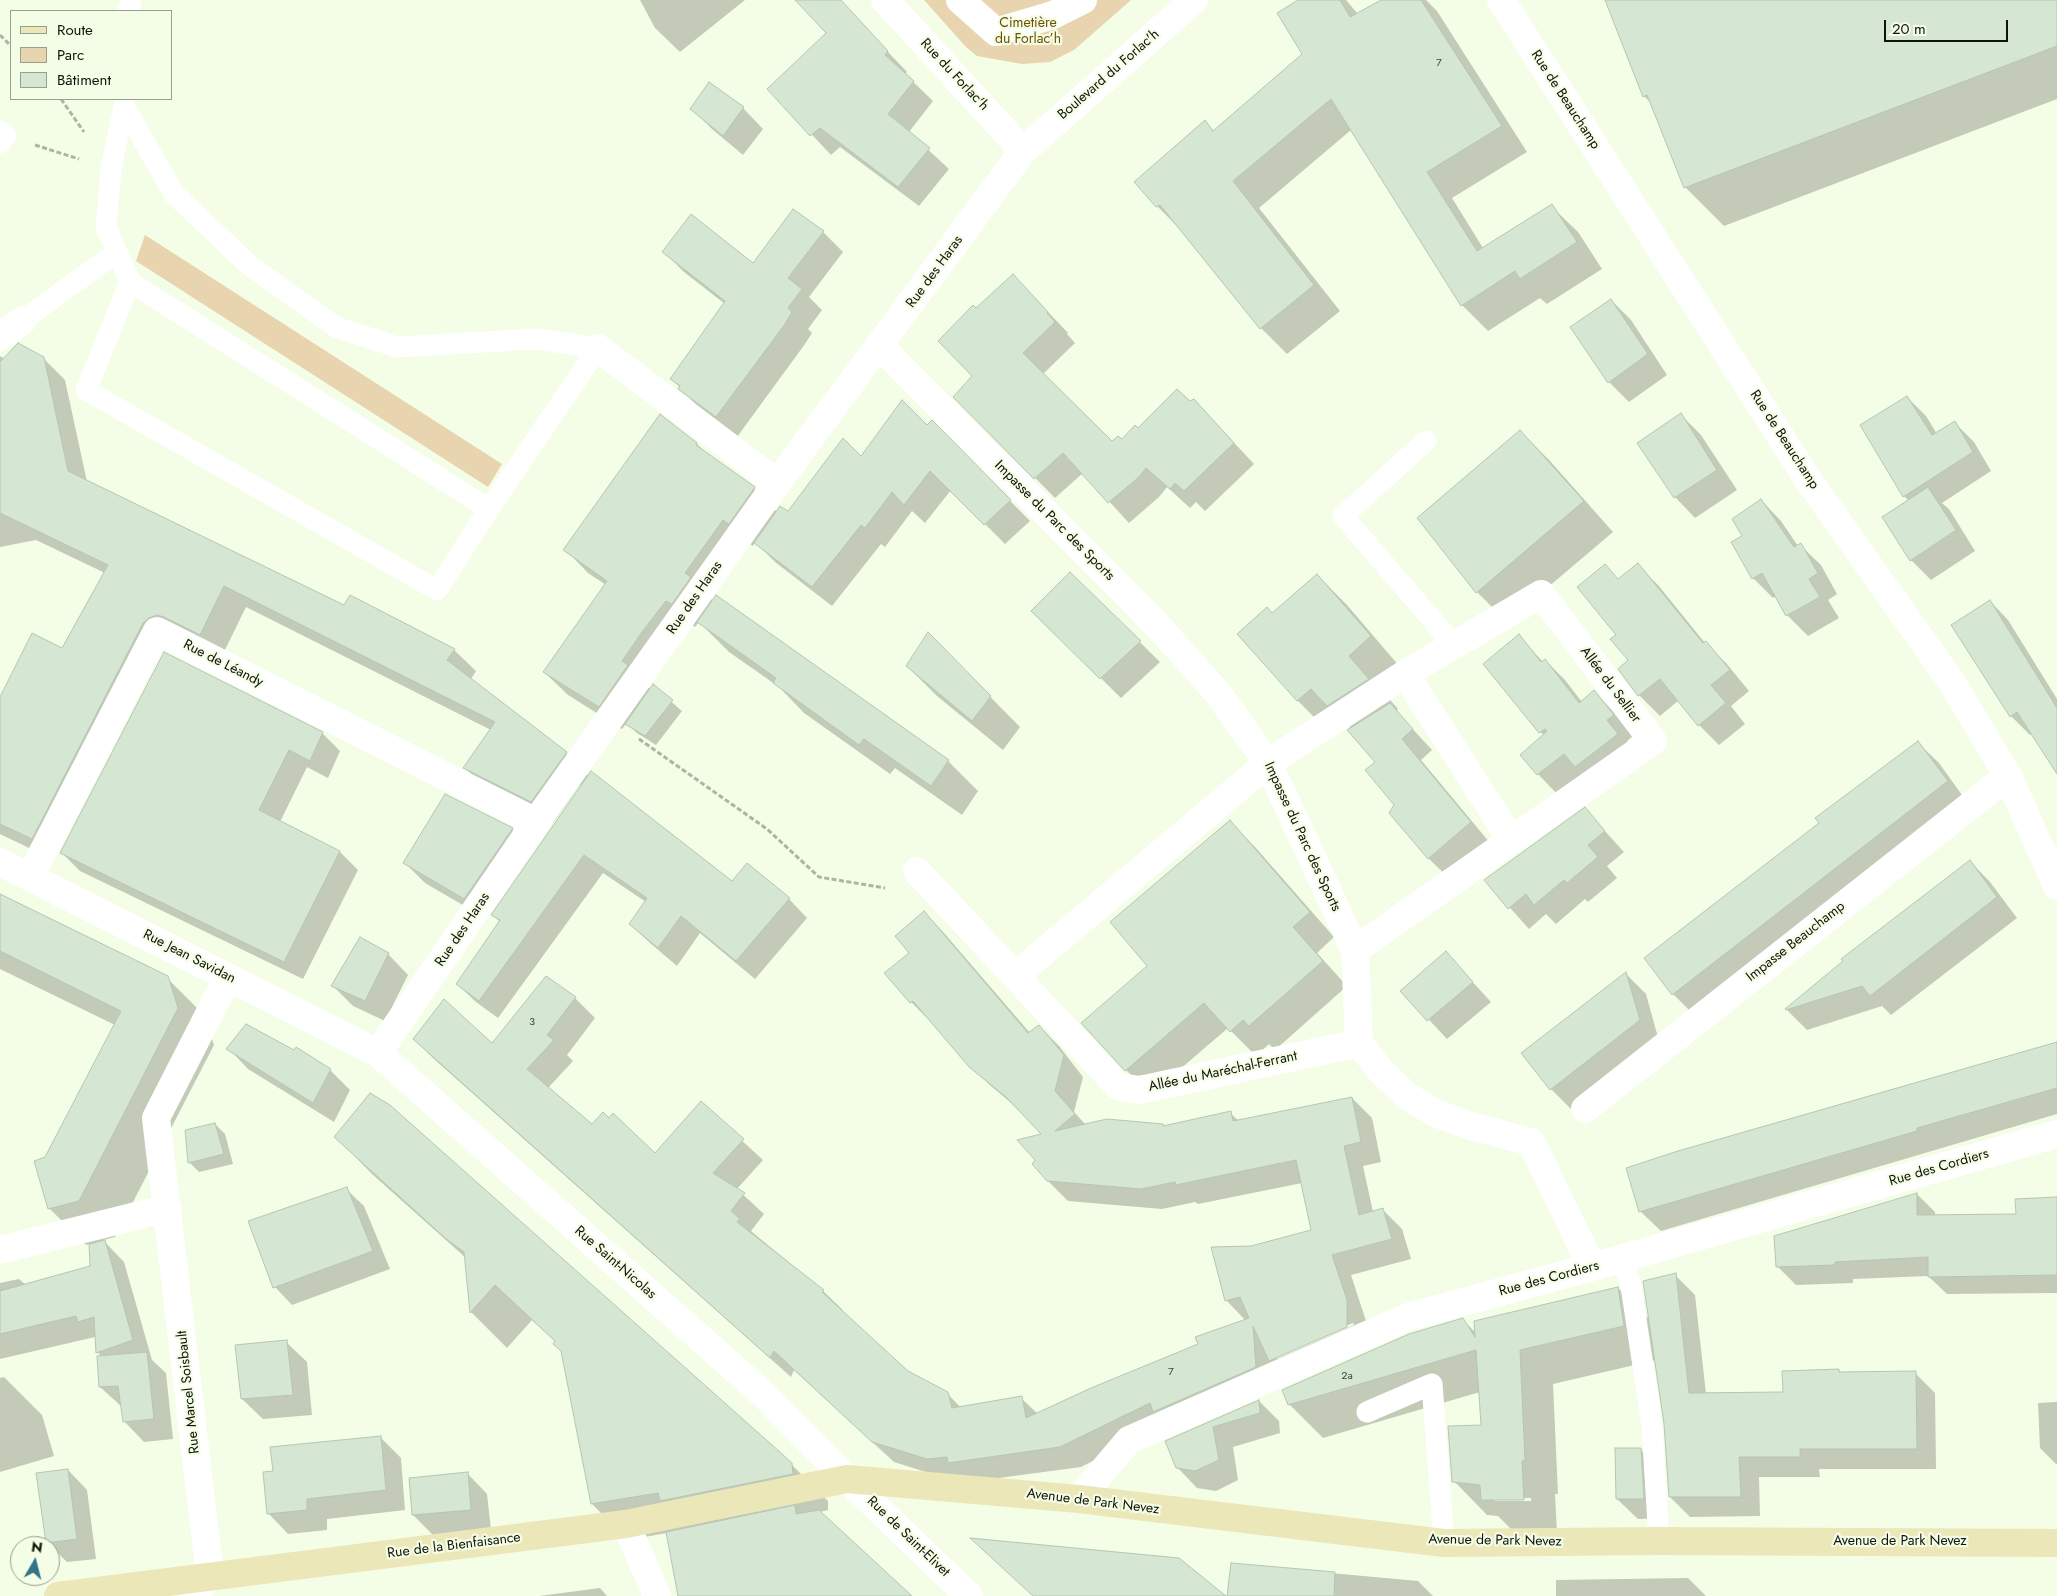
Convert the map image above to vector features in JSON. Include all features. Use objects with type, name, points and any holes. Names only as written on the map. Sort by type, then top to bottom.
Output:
[{"type":"street","name":"Rue du Forlac'h","points":[[885,0],[1023,151]]},
{"type":"street","points":[[967,2],[996,32],[1053,15],[1083,0]]},
{"type":"street","name":"Boulevard du Forlac'h","points":[[1023,151],[1194,0]]},
{"type":"street","name":"Rue de Beauchamp","points":[[1500,0],[1809,480],[1951,681],[2008,776],[2057,886]]},
{"type":"street","name":"Rue des Haras","points":[[378,1053],[536,822],[777,483],[1023,151]]},
{"type":"street","points":[[0,337],[23,320]]},
{"type":"street","name":"Impasse du Parc des Sports","points":[[880,346],[1156,624],[1216,692],[1268,763],[1355,950],[1359,1043]]},
{"type":"street","points":[[598,348],[777,483]]},
{"type":"street","name":"Allée du Sellier","points":[[1268,763],[1405,674],[1541,594],[1653,741],[1355,950]]},
{"type":"street","name":"Rue de Léandy","points":[[30,877],[157,631],[536,822]]},
{"type":"street","points":[[1405,674],[1512,841]]},
{"type":"street","points":[[1015,976],[1268,763]]},
{"type":"street","name":"Impasse Beauchamp","points":[[1585,1109],[2008,776]]},
{"type":"street","name":"Rue Jean Savidan","points":[[0,862],[378,1053]]},
{"type":"street","name":"Allée du Maréchal-Ferrant","points":[[917,871],[1118,1087],[1140,1090],[1359,1043]]},
{"type":"street","name":"Rue Marcel Soisbault","points":[[201,1586],[168,1208],[156,1118],[228,977]]},
{"type":"street","points":[[1359,1043],[1380,1070],[1407,1096],[1435,1113],[1530,1142],[1592,1267]]},
{"type":"street","name":"Rue Saint-Nicolas","points":[[378,1053],[761,1392],[847,1479]]},
{"type":"street","name":"Rue des Cordiers","points":[[1080,1499],[1129,1440],[1408,1317],[1622,1259],[2057,1134]]},
{"type":"street","points":[[0,1250],[168,1208]]},
{"type":"street","name":"Avenue de Park Nevez","points":[[847,1479],[1080,1499],[1444,1543],[1659,1541],[2057,1543]]},
{"type":"street","name":"Rue de la Bienfaisance","points":[[58,1596],[201,1586],[626,1524],[847,1479]]},
{"type":"street","name":"Rue de Saint-Elivet","points":[[847,1479],[969,1596]]},
{"type":"street","points":[[626,1524],[656,1596]]},
{"type":"lane","points":[[124,102],[111,169],[106,227],[130,282],[489,509]]},
{"type":"lane","points":[[124,102],[174,194],[249,265],[336,327],[397,347],[536,339],[598,348],[489,509],[437,590],[86,390],[130,282]]},
{"type":"lane","points":[[23,320],[117,252]]},
{"type":"lane","points":[[1426,441],[1343,516],[1454,645]]},
{"type":"lane","points":[[1622,1259],[1631,1286],[1652,1426],[1659,1541]]},
{"type":"lane","points":[[1367,1412],[1432,1384],[1444,1543]]},
{"type":"path","points":[[0,35],[10,45]]},
{"type":"path","points":[[2,137],[111,169]]},
{"type":"path","points":[[610,719],[667,756],[767,829],[819,876],[886,888]]},
{"type":"green space","name":"Cimetière du Forlac’h","points":[[924,0],[1131,0],[1074,50],[1050,62],[1022,64],[977,56],[966,47]]},
{"type":"green space","points":[[145,235],[502,464],[488,487],[136,261]]},
{"type":"building","points":[[795,0],[841,0],[888,51],[885,55],[914,81],[888,114],[930,148],[898,187],[820,128],[810,136],[767,89],[826,33]]},
{"type":"building","points":[[1298,0],[1340,0],[1350,17],[1381,0],[1421,0],[1502,126],[1427,172],[1477,251],[1552,204],[1577,242],[1520,279],[1515,271],[1461,306],[1331,99],[1233,181],[1314,285],[1260,329],[1160,205],[1156,207],[1134,182],[1205,120],[1213,131],[1302,54],[1277,13]]},
{"type":"building","points":[[1605,0],[2057,0],[2057,46],[1684,188],[1647,95],[1643,97]]},
{"type":"building","points":[[709,82],[744,107],[723,136],[690,109]]},
{"type":"building","points":[[793,209],[824,231],[788,278],[802,289],[788,308],[792,312],[716,417],[678,389],[680,386],[670,379],[725,301],[662,252],[691,214],[753,263]]},
{"type":"building","points":[[1013,274],[1055,322],[1023,353],[1112,441],[1118,436],[1122,439],[1135,425],[1138,428],[1177,389],[1190,401],[1194,399],[1234,443],[1184,491],[1175,483],[1170,489],[1146,468],[1139,477],[1108,503],[1063,453],[1034,479],[953,397],[972,376],[938,341],[973,305],[976,308]]},
{"type":"building","points":[[1611,299],[1648,354],[1608,383],[1570,327]]},
{"type":"building","points":[[18,343],[44,357],[68,471],[344,605],[350,595],[455,649],[447,660],[567,752],[531,802],[463,768],[495,722],[224,586],[200,635],[157,615],[143,623],[32,839],[0,824],[0,697],[32,633],[62,648],[108,565],[0,513],[0,362]]},
{"type":"building","points":[[1907,396],[1932,435],[1955,421],[1973,452],[1903,497],[1860,425]]},
{"type":"building","points":[[902,400],[927,425],[932,420],[1011,500],[984,525],[930,471],[904,505],[892,492],[865,528],[861,525],[812,587],[754,543],[780,506],[788,511],[843,438],[861,456]]},
{"type":"building","points":[[1681,413],[1717,470],[1674,498],[1637,443]]},
{"type":"building","points":[[660,414],[697,443],[696,445],[755,487],[729,524],[723,520],[685,573],[691,577],[672,604],[666,601],[642,632],[622,661],[628,665],[599,707],[543,672],[607,581],[563,550]]},
{"type":"building","points":[[1520,430],[1584,501],[1476,593],[1417,518]]},
{"type":"building","points":[[1928,487],[1956,530],[1910,561],[1882,517]]},
{"type":"building","points":[[1761,499],[1794,547],[1801,543],[1818,573],[1809,579],[1820,597],[1786,616],[1762,573],[1752,579],[1731,542],[1742,536],[1732,519]]},
{"type":"building","points":[[1638,563],[1703,643],[1706,641],[1730,670],[1711,685],[1726,703],[1698,726],[1660,679],[1638,696],[1618,669],[1628,660],[1610,639],[1616,635],[1577,587],[1605,564],[1618,579]]},
{"type":"building","points":[[1070,572],[1141,641],[1100,679],[1031,611]]},
{"type":"building","points":[[1317,574],[1371,636],[1349,656],[1369,679],[1327,706],[1311,689],[1297,701],[1237,634],[1267,607],[1272,613]]},
{"type":"building","points":[[716,595],[949,760],[931,786],[864,739],[859,745],[773,683],[776,678],[697,622]]},
{"type":"building","points":[[1990,600],[2057,708],[2057,774],[2017,712],[2010,717],[1951,625]]},
{"type":"building","points":[[928,632],[991,696],[972,721],[906,666]]},
{"type":"building","points":[[1519,634],[1541,662],[1545,659],[1579,703],[1594,690],[1614,715],[1607,720],[1618,734],[1575,767],[1564,754],[1537,775],[1520,755],[1547,731],[1545,729],[1539,733],[1483,664]]},
{"type":"building","points":[[164,652],[323,732],[310,761],[289,750],[259,810],[340,851],[284,962],[60,853]]},
{"type":"building","points":[[653,684],[673,700],[645,736],[625,724]]},
{"type":"building","points":[[1390,703],[1413,729],[1402,739],[1471,822],[1428,859],[1389,813],[1394,805],[1365,770],[1375,762],[1347,730]]},
{"type":"building","points":[[1918,741],[1948,781],[1672,995],[1644,958],[1819,823],[1815,818]]},
{"type":"building","points":[[591,771],[732,881],[747,863],[790,898],[736,961],[681,916],[658,948],[629,924],[647,898],[584,855],[479,1001],[456,984],[500,920],[491,915]]},
{"type":"building","points":[[445,794],[513,828],[464,899],[403,863]]},
{"type":"building","points":[[1585,807],[1605,831],[1588,845],[1598,857],[1567,883],[1564,880],[1534,905],[1526,894],[1508,909],[1484,880]]},
{"type":"building","points":[[1230,820],[1310,912],[1293,927],[1323,961],[1249,1026],[1243,1020],[1230,1032],[1204,1003],[1125,1071],[1081,1023],[1147,966],[1110,922]]},
{"type":"building","points":[[1970,860],[1997,897],[1870,996],[1862,986],[1785,1009],[1843,961],[1841,959]]},
{"type":"building","points":[[0,894],[168,976],[178,1008],[79,1201],[48,1209],[34,1161],[45,1157],[121,1011],[0,951]]},
{"type":"building","points":[[924,911],[1028,1033],[1039,1025],[1064,1055],[1055,1091],[1075,1114],[1055,1131],[1107,1119],[1163,1124],[1163,1126],[1231,1111],[1233,1121],[1352,1097],[1361,1142],[1344,1146],[1359,1215],[1383,1208],[1392,1239],[1332,1255],[1347,1300],[1347,1327],[1269,1361],[1253,1326],[1256,1367],[1153,1412],[1150,1403],[1060,1447],[948,1463],[947,1457],[927,1459],[872,1442],[774,1351],[770,1358],[413,1039],[444,999],[492,1043],[546,976],[576,997],[547,1035],[554,1040],[527,1069],[592,1124],[603,1112],[609,1118],[613,1113],[655,1153],[701,1101],[744,1139],[713,1173],[745,1193],[731,1211],[740,1219],[737,1222],[824,1290],[822,1292],[908,1371],[948,1392],[952,1408],[1022,1396],[1026,1418],[1091,1388],[1198,1344],[1195,1337],[1249,1318],[1240,1297],[1225,1301],[1211,1247],[1251,1246],[1311,1230],[1296,1160],[1176,1185],[1175,1182],[1141,1189],[1047,1181],[1032,1164],[1035,1160],[1017,1140],[1041,1134],[1006,1097],[969,1067],[913,1001],[910,1003],[884,973],[909,953],[895,936]]},
{"type":"building","points":[[360,937],[389,953],[365,1001],[331,986]]},
{"type":"building","points":[[1446,951],[1473,982],[1427,1021],[1400,991]]},
{"type":"building","points":[[1626,972],[1640,1020],[1550,1090],[1521,1053]]},
{"type":"building","points":[[246,1024],[294,1050],[296,1047],[331,1069],[313,1103],[226,1049]]},
{"type":"building","points":[[2057,1042],[2057,1088],[1639,1212],[1626,1168],[1678,1151]]},
{"type":"building","points":[[370,1093],[390,1105],[781,1453],[792,1463],[793,1474],[660,1501],[658,1493],[591,1504],[561,1351],[553,1344],[555,1341],[495,1285],[470,1313],[464,1252],[445,1238],[334,1137]]},
{"type":"building","points":[[215,1123],[224,1154],[188,1163],[185,1130]]},
{"type":"building","points":[[347,1187],[373,1251],[273,1288],[248,1221]]},
{"type":"building","points":[[1917,1193],[1917,1215],[2016,1214],[2015,1199],[2057,1197],[2057,1275],[1928,1277],[1928,1257],[1835,1262],[1835,1265],[1776,1267],[1774,1236]]},
{"type":"building","points":[[105,1240],[133,1340],[96,1353],[94,1317],[78,1322],[76,1316],[0,1334],[0,1291],[90,1266],[89,1244]]},
{"type":"building","points":[[1676,1273],[1689,1393],[1783,1392],[1782,1371],[1839,1369],[1839,1372],[1916,1371],[1917,1449],[1800,1449],[1800,1457],[1739,1457],[1741,1497],[1669,1497],[1664,1424],[1643,1281]]},
{"type":"building","points":[[1618,1287],[1624,1326],[1520,1350],[1525,1461],[1522,1461],[1524,1500],[1481,1500],[1480,1485],[1452,1482],[1448,1426],[1481,1425],[1476,1350],[1288,1405],[1282,1390],[1409,1334],[1463,1318],[1475,1337],[1474,1321]]},
{"type":"building","points":[[287,1340],[293,1395],[241,1399],[235,1345]]},
{"type":"building","points":[[147,1352],[154,1419],[123,1422],[118,1386],[99,1387],[97,1356]]},
{"type":"building","points":[[1259,1400],[1260,1413],[1213,1427],[1219,1460],[1195,1471],[1176,1468],[1165,1441]]},
{"type":"building","points":[[381,1436],[386,1490],[307,1499],[307,1510],[267,1514],[263,1472],[273,1471],[270,1447]]},
{"type":"building","points":[[1615,1448],[1641,1448],[1644,1499],[1616,1499]]},
{"type":"building","points":[[68,1469],[77,1539],[60,1541],[60,1536],[45,1536],[36,1473]]},
{"type":"building","points":[[468,1472],[471,1510],[412,1515],[409,1478]]},
{"type":"building","points":[[795,1505],[796,1514],[819,1510],[912,1596],[678,1596],[666,1532]]},
{"type":"building","points":[[970,1538],[1179,1558],[1226,1596],[1033,1596]]},
{"type":"building","points":[[1231,1563],[1335,1572],[1334,1596],[1227,1596]]}]
